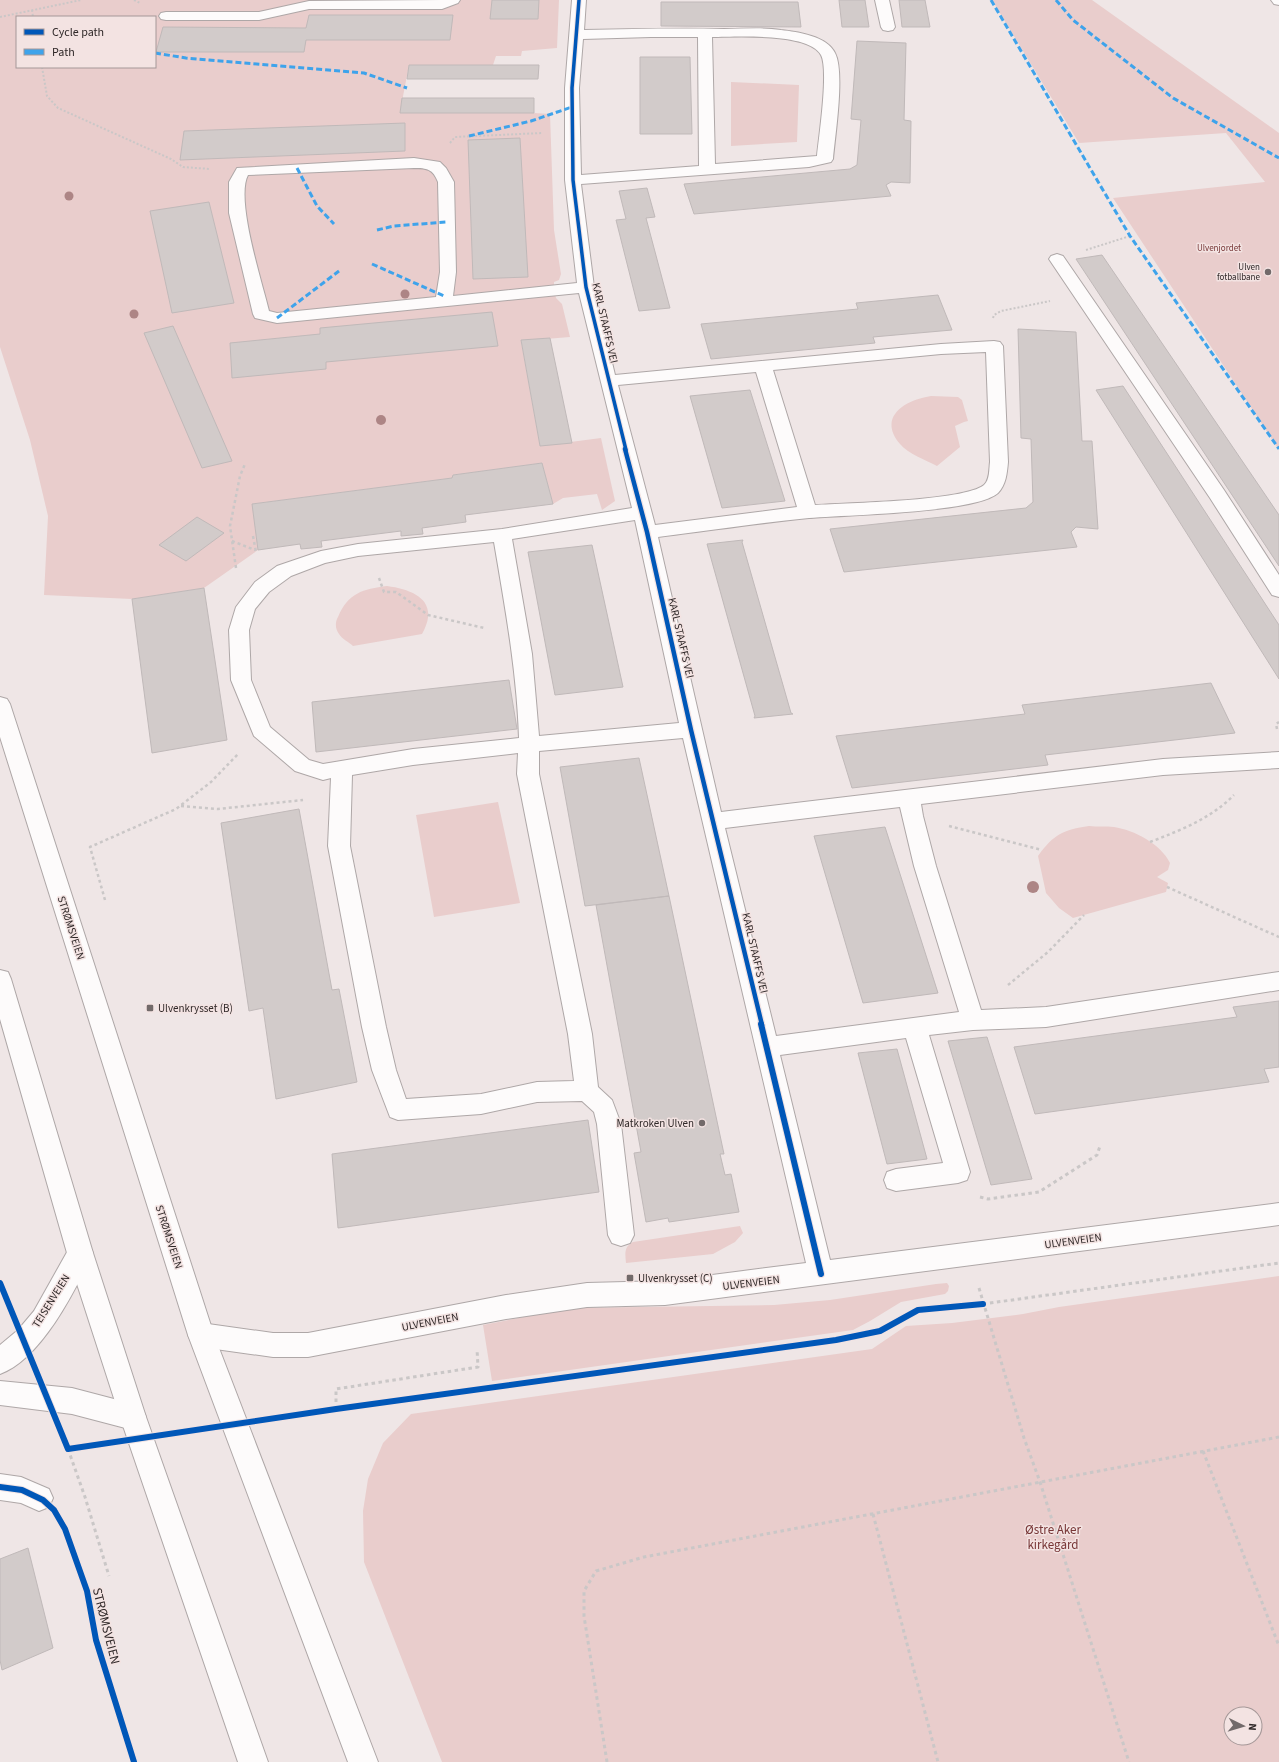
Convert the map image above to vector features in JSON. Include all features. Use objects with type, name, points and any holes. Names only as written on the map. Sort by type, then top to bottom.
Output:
[{"type":"main road","points":[[166,16],[259,16],[309,5],[442,5],[453,0]]},
{"type":"main road","name":"KARL STAAFFS VEI","points":[[579,0],[572,88],[573,180],[586,287],[644,523],[691,730],[714,821],[821,1274]]},
{"type":"main road","points":[[882,0],[888,27]]},
{"type":"main road","points":[[573,180],[809,162],[825,159],[832,77],[831,61],[828,53],[818,45],[803,38],[780,34],[705,32],[576,35]]},
{"type":"main road","points":[[705,32],[706,169]]},
{"type":"main road","points":[[444,300],[448,272],[446,182],[442,172],[435,165],[414,163],[243,172],[237,182],[237,213],[261,314],[277,318],[444,300],[586,287]]},
{"type":"main road","points":[[1057,259],[1218,494],[1279,590]]},
{"type":"main road","points":[[608,381],[940,349],[994,346],[999,462],[997,479],[991,489],[974,497],[937,503],[644,523],[551,526],[502,535],[369,549],[321,557],[284,571],[262,587],[246,607],[239,630],[241,680],[261,731],[302,766],[323,772],[413,757],[530,744],[691,730]]},
{"type":"main road","points":[[763,366],[808,512]]},
{"type":"main road","points":[[502,535],[524,662],[530,744],[528,774],[580,1034],[587,1091],[604,1107],[609,1124],[621,1236]]},
{"type":"main road","name":"STRØMSVEIEN","points":[[0,704],[201,1335],[239,1431],[362,1762]]},
{"type":"main road","points":[[714,821],[911,807],[1163,767],[1279,760]]},
{"type":"main road","points":[[342,769],[339,846],[363,975],[384,1070],[398,1110],[481,1104],[537,1092],[587,1091]]},
{"type":"main road","points":[[911,807],[925,866],[972,1020]]},
{"type":"main road","points":[[0,979],[80,1253],[133,1417],[253,1762]]},
{"type":"main road","points":[[767,1047],[972,1020],[1046,1017],[1279,981]]},
{"type":"main road","points":[[896,1180],[958,1172],[915,1028]]},
{"type":"main road","name":"ULVENVEIEN","points":[[201,1335],[273,1344],[308,1345],[506,1307],[586,1295],[665,1293],[1279,1214]]},
{"type":"main road","name":"TEISENVEIEN","points":[[0,1362],[27,1338],[43,1319],[80,1253]]},
{"type":"main road","points":[[0,1392],[72,1401],[133,1417]]},
{"type":"main road","points":[[0,1488],[9,1487],[28,1492],[39,1498]]},
{"type":"path","points":[[0,17],[81,0]]},
{"type":"path","points":[[32,10],[33,16]]},
{"type":"path","points":[[42,68],[47,96],[58,108],[171,159],[183,167],[243,172]]},
{"type":"path","points":[[435,165],[455,137],[572,132]]},
{"type":"path","points":[[1057,259],[1130,236]]},
{"type":"path","points":[[994,346],[992,325],[994,315],[997,313],[1012,308],[1060,299],[1082,297]]},
{"type":"path","points":[[245,464],[240,476],[230,526],[240,591],[246,607]]},
{"type":"path","points":[[232,541],[255,551]]},
{"type":"path","points":[[369,549],[384,592],[396,592],[428,615],[520,637]]},
{"type":"path","points":[[105,900],[90,847],[180,806],[212,782],[261,731]]},
{"type":"path","points":[[1150,842],[1204,820],[1224,805],[1236,792],[1248,774],[1252,761]]},
{"type":"path","points":[[180,806],[218,809],[282,801],[342,798]]},
{"type":"path","points":[[911,807],[1042,850]]},
{"type":"path","points":[[1167,887],[1279,937]]},
{"type":"path","points":[[972,1020],[995,995],[1028,970],[1064,937],[1084,915]]},
{"type":"path","points":[[958,1172],[980,1197],[988,1199],[1039,1192],[1097,1155],[1100,1146]]},
{"type":"path","points":[[976,1305],[1279,1264]]},
{"type":"path","points":[[978,1285],[1024,1438],[1040,1482],[1129,1762]]},
{"type":"path","points":[[336,1409],[336,1389],[478,1367],[476,1348]]},
{"type":"path","points":[[328,1410],[344,1408]]},
{"type":"path","points":[[607,1762],[584,1616],[584,1592],[596,1571],[644,1556],[1202,1451],[1279,1438]]},
{"type":"path","points":[[65,1442],[85,1496],[109,1576]]},
{"type":"path","points":[[68,1450],[76,1448]]},
{"type":"path","points":[[1202,1451],[1279,1646]]},
{"type":"path","points":[[873,1514],[938,1762]]},
{"type":"green space","points":[[0,0],[559,0],[557,48],[522,51],[521,56],[496,56],[493,65],[409,65],[400,112],[550,114],[554,230],[561,274],[559,280],[554,282],[554,290],[556,298],[562,304],[570,337],[521,341],[540,446],[601,438],[615,501],[602,510],[597,494],[563,498],[553,504],[542,463],[453,475],[452,478],[253,504],[258,550],[204,588],[132,599],[44,595],[48,516],[30,440],[0,347]]},
{"type":"green space","name":"Ulvenjordet","points":[[992,0],[1092,0],[1279,133],[1279,450],[1113,198],[1265,182],[1226,133],[1079,143]]},
{"type":"green space","points":[[731,82],[799,85],[797,142],[731,146]]},
{"type":"green space","points":[[931,396],[958,397],[962,400],[968,421],[955,426],[960,447],[937,466],[903,448],[891,426],[897,411],[912,401]]},
{"type":"green space","points":[[387,586],[407,591],[416,595],[422,600],[426,606],[428,614],[427,623],[422,634],[353,646],[339,634],[337,630],[336,621],[342,609],[346,602],[357,594],[371,589]]},
{"type":"green space","points":[[498,802],[520,903],[434,917],[416,815]]},
{"type":"green space","points":[[1089,826],[1111,827],[1130,831],[1154,844],[1166,856],[1170,863],[1168,870],[1157,877],[1168,883],[1166,892],[1073,918],[1059,908],[1046,893],[1038,856],[1054,838],[1060,834],[1072,829]]},
{"type":"green space","points":[[740,1226],[743,1233],[735,1242],[713,1254],[626,1263],[625,1256],[627,1248],[633,1242]]},
{"type":"green space","name":"Østre Aker kirkegård","points":[[1279,1276],[1279,1762],[442,1762],[364,1562],[363,1511],[368,1479],[383,1443],[411,1414],[872,1349],[906,1326],[952,1323],[1023,1314],[1059,1307]]},
{"type":"green space","points":[[947,1283],[949,1286],[948,1291],[945,1294],[901,1302],[853,1330],[492,1381],[483,1325],[569,1308],[774,1305],[830,1300]]},
{"type":"building","points":[[492,0],[539,0],[538,19],[490,19]]},
{"type":"building","points":[[839,0],[865,0],[869,27],[842,27]]},
{"type":"building","points":[[899,0],[925,0],[930,27],[902,27]]},
{"type":"building","points":[[661,2],[798,2],[801,27],[661,26]]},
{"type":"building","points":[[309,15],[453,15],[450,40],[306,40],[304,52],[156,52],[163,27],[306,28]]},
{"type":"building","points":[[857,41],[906,43],[904,120],[911,121],[910,183],[891,182],[886,185],[891,196],[694,214],[684,184],[850,169],[857,165],[861,120],[851,119]]},
{"type":"building","points":[[640,57],[690,57],[692,134],[640,134]]},
{"type":"building","points":[[409,65],[539,65],[538,79],[407,79]]},
{"type":"building","points":[[402,98],[534,98],[534,113],[400,113]]},
{"type":"building","points":[[405,123],[405,151],[180,160],[184,131]]},
{"type":"building","points":[[520,138],[528,277],[473,279],[468,140]]},
{"type":"building","points":[[647,188],[655,217],[646,218],[670,308],[639,311],[616,220],[626,219],[619,191]]},
{"type":"building","points":[[209,202],[234,303],[172,313],[150,211]]},
{"type":"building","points":[[1102,255],[1279,515],[1279,566],[1076,259]]},
{"type":"building","points":[[938,295],[952,330],[873,337],[875,343],[711,359],[701,324],[858,309],[856,303]]},
{"type":"building","points":[[492,312],[498,346],[326,362],[326,369],[232,378],[230,343],[320,334],[320,328]]},
{"type":"building","points":[[173,326],[232,461],[202,468],[144,333]]},
{"type":"building","points":[[1018,329],[1076,332],[1082,441],[1092,441],[1098,529],[1076,527],[1071,532],[1077,547],[844,572],[830,529],[1026,508],[1033,502],[1031,439],[1021,438]]},
{"type":"building","points":[[550,338],[572,443],[540,446],[521,340]]},
{"type":"building","points":[[1123,386],[1279,625],[1279,679],[1096,390]]},
{"type":"building","points":[[750,390],[785,501],[722,508],[690,396]]},
{"type":"building","points":[[542,463],[553,504],[465,515],[466,522],[422,528],[423,534],[401,536],[401,531],[321,541],[322,547],[301,549],[300,544],[258,550],[252,504],[452,478],[453,475]]},
{"type":"building","points":[[197,517],[224,533],[186,561],[159,545]]},
{"type":"building","points":[[743,540],[742,542],[791,713],[793,714],[754,718],[755,716],[707,544]]},
{"type":"building","points":[[592,545],[623,687],[555,695],[528,552]]},
{"type":"building","points":[[204,588],[227,740],[152,753],[132,599]]},
{"type":"building","points":[[509,680],[517,729],[316,752],[312,702]]},
{"type":"building","points":[[1211,683],[1235,733],[1045,755],[1048,765],[852,788],[836,736],[1025,714],[1022,705]]},
{"type":"building","points":[[639,758],[669,896],[585,906],[560,767]]},
{"type":"building","points":[[299,809],[332,990],[339,989],[357,1082],[276,1099],[263,1008],[249,1011],[221,823]]},
{"type":"building","points":[[885,827],[938,993],[863,1003],[814,836]]},
{"type":"building","points":[[669,896],[724,1154],[720,1154],[725,1175],[731,1174],[739,1212],[669,1222],[668,1218],[646,1222],[634,1153],[641,1152],[596,905]]},
{"type":"building","points":[[1279,1001],[1279,1067],[1264,1069],[1269,1082],[1035,1114],[1014,1047],[1237,1017],[1233,1007]]},
{"type":"building","points":[[987,1037],[1032,1179],[991,1185],[948,1041]]},
{"type":"building","points":[[897,1049],[927,1159],[887,1164],[858,1053]]},
{"type":"building","points":[[588,1120],[599,1192],[338,1228],[332,1154]]},
{"type":"building","points":[[28,1548],[53,1648],[2,1670],[0,1660],[0,1559]]},
{"type":"marked path","points":[[991,0],[1130,236],[1279,449]]},
{"type":"marked path","points":[[1056,0],[1073,20],[1173,98],[1279,158]]},
{"type":"marked path","points":[[156,53],[186,58],[364,73],[407,88]]},
{"type":"marked path","points":[[469,136],[531,121],[572,107]]},
{"type":"marked path","points":[[297,168],[317,206],[334,224]]},
{"type":"marked path","points":[[377,230],[394,226],[446,222]]},
{"type":"marked path","points":[[372,264],[444,296]]},
{"type":"marked path","points":[[277,318],[339,271]]},
{"type":"cycle path","points":[[579,0],[572,88],[573,180],[586,287],[608,381],[647,532],[691,730],[821,1274]]},
{"type":"cycle path","points":[[0,1283],[68,1449],[336,1409],[836,1340],[880,1331],[918,1310],[983,1304]]},
{"type":"cycle path","points":[[0,1487],[15,1488],[30,1492],[37,1496],[49,1504],[65,1529],[80,1567],[91,1606],[96,1640],[134,1762]]},
{"type":"place","name":"Ulven fotballbane","points":[[1268,272]]},
{"type":"place","name":"Ulvenkrysset (B)","points":[[150,1008]]},
{"type":"place","name":"Matkroken Ulven","points":[[702,1123]]},
{"type":"place","name":"Ulvenkrysset (C)","points":[[630,1278]]}]
